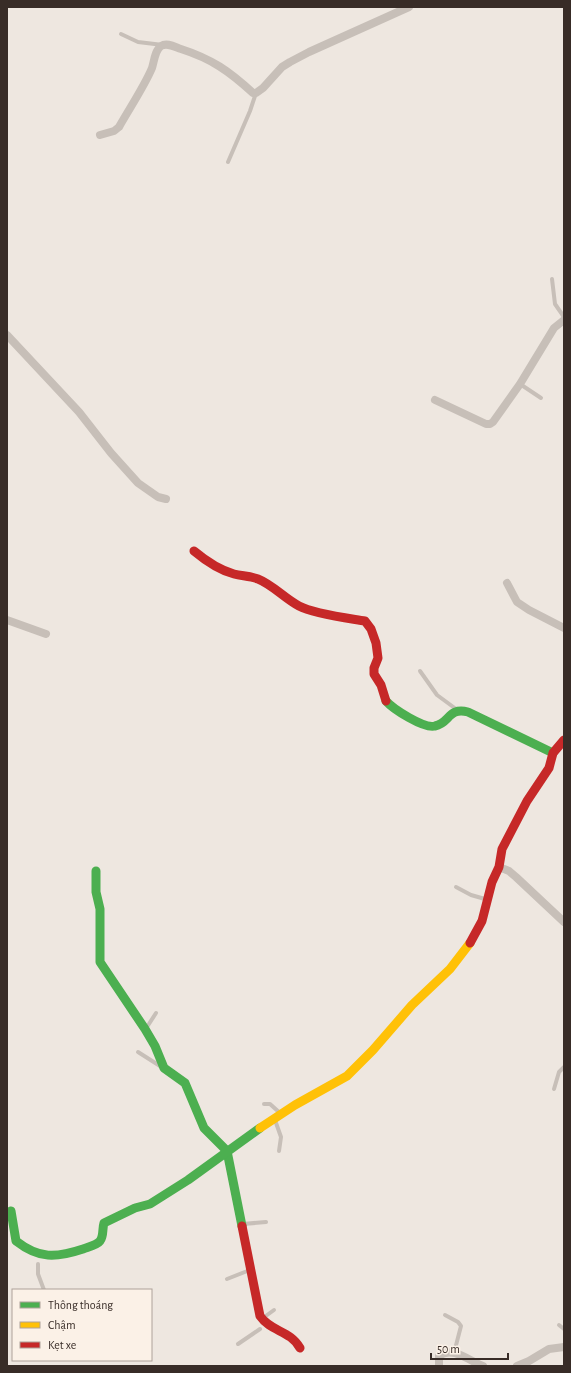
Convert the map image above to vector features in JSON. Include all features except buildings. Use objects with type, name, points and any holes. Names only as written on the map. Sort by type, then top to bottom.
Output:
[{"type":"street","points":[[100,135],[114,131],[119,127],[151,69],[158,50],[163,45],[171,45],[197,54],[218,65],[234,76],[253,93],[256,93],[263,88],[282,67],[290,62],[409,7]]},
{"type":"street","points":[[435,400],[486,424],[490,424],[520,384],[554,328],[564,319]]},
{"type":"street","points":[[7,335],[79,412],[111,453],[138,483],[158,497],[166,499]]},
{"type":"street","points":[[194,551],[203,559],[226,572],[257,578],[270,585],[298,607],[365,622],[371,629],[378,650],[378,659],[373,670],[374,675],[382,688],[384,700],[408,716],[429,726],[435,727],[454,712],[458,711],[472,714],[553,754]]},
{"type":"street","points":[[507,584],[517,602],[564,628]]},
{"type":"street","points":[[7,620],[46,634]]},
{"type":"street","points":[[11,1211],[16,1241],[38,1257],[63,1256],[99,1244],[103,1237],[102,1226],[104,1223],[135,1208],[150,1204],[188,1180],[227,1151],[295,1105],[347,1076],[373,1050],[402,1015],[450,969],[466,950],[482,921],[492,882],[499,867],[502,849],[527,801],[548,768],[553,754],[564,740]]},
{"type":"street","points":[[499,867],[509,871],[564,922]]},
{"type":"street","points":[[96,872],[96,892],[100,909],[100,962],[105,973],[145,1029],[155,1046],[164,1068],[185,1083],[204,1128],[227,1151],[262,1325],[295,1338],[300,1348]]},
{"type":"street","points":[[517,1366],[534,1362],[549,1349],[564,1347]]},
{"type":"street","points":[[439,1366],[440,1356],[447,1353],[454,1353],[483,1366]]},
{"type":"lane","points":[[121,34],[138,42],[163,45]]},
{"type":"lane","points":[[228,162],[250,111],[256,93]]},
{"type":"lane","points":[[552,279],[555,304],[564,319]]},
{"type":"lane","points":[[520,384],[540,398]]},
{"type":"lane","points":[[420,671],[437,695],[458,711]]},
{"type":"lane","points":[[456,887],[471,895],[488,900]]},
{"type":"lane","points":[[145,1029],[156,1013]]},
{"type":"lane","points":[[138,1052],[164,1068]]},
{"type":"lane","points":[[554,1089],[560,1072],[564,1067]]},
{"type":"lane","points":[[264,1104],[270,1104],[278,1117],[281,1137],[279,1151]]},
{"type":"lane","points":[[241,1224],[266,1222]]},
{"type":"lane","points":[[38,1264],[38,1274],[44,1289]]},
{"type":"lane","points":[[227,1279],[250,1270]]},
{"type":"lane","points":[[238,1344],[262,1325],[274,1310]]},
{"type":"lane","points":[[445,1315],[458,1322],[461,1326],[454,1353]]},
{"type":"lane","points":[[559,1325],[564,1329]]},
{"type":"traffic: fast","points":[[386,701],[409,718],[430,726],[435,726],[444,722],[453,713],[461,711],[468,712],[553,753]]},
{"type":"traffic: fast","points":[[96,871],[96,892],[100,909],[100,962],[145,1029],[155,1046],[164,1068],[185,1083],[204,1128],[227,1151],[242,1226]]},
{"type":"traffic: fast","points":[[11,1211],[16,1241],[24,1247],[40,1254],[48,1255],[64,1254],[83,1249],[95,1245],[100,1241],[104,1223],[135,1208],[150,1204],[188,1180],[260,1128]]},
{"type":"traffic: slow","points":[[260,1128],[295,1105],[347,1076],[373,1050],[412,1005],[450,969],[470,943]]},
{"type":"traffic: jam","points":[[194,551],[218,568],[234,574],[255,578],[263,582],[305,609],[365,621],[371,629],[376,643],[378,658],[374,668],[374,674],[381,685],[386,701]]},
{"type":"traffic: jam","points":[[470,943],[482,921],[492,882],[499,867],[502,849],[527,801],[549,768],[553,753],[564,740]]},
{"type":"traffic: jam","points":[[242,1226],[260,1316],[269,1325],[286,1334],[296,1342],[300,1348]]}]
